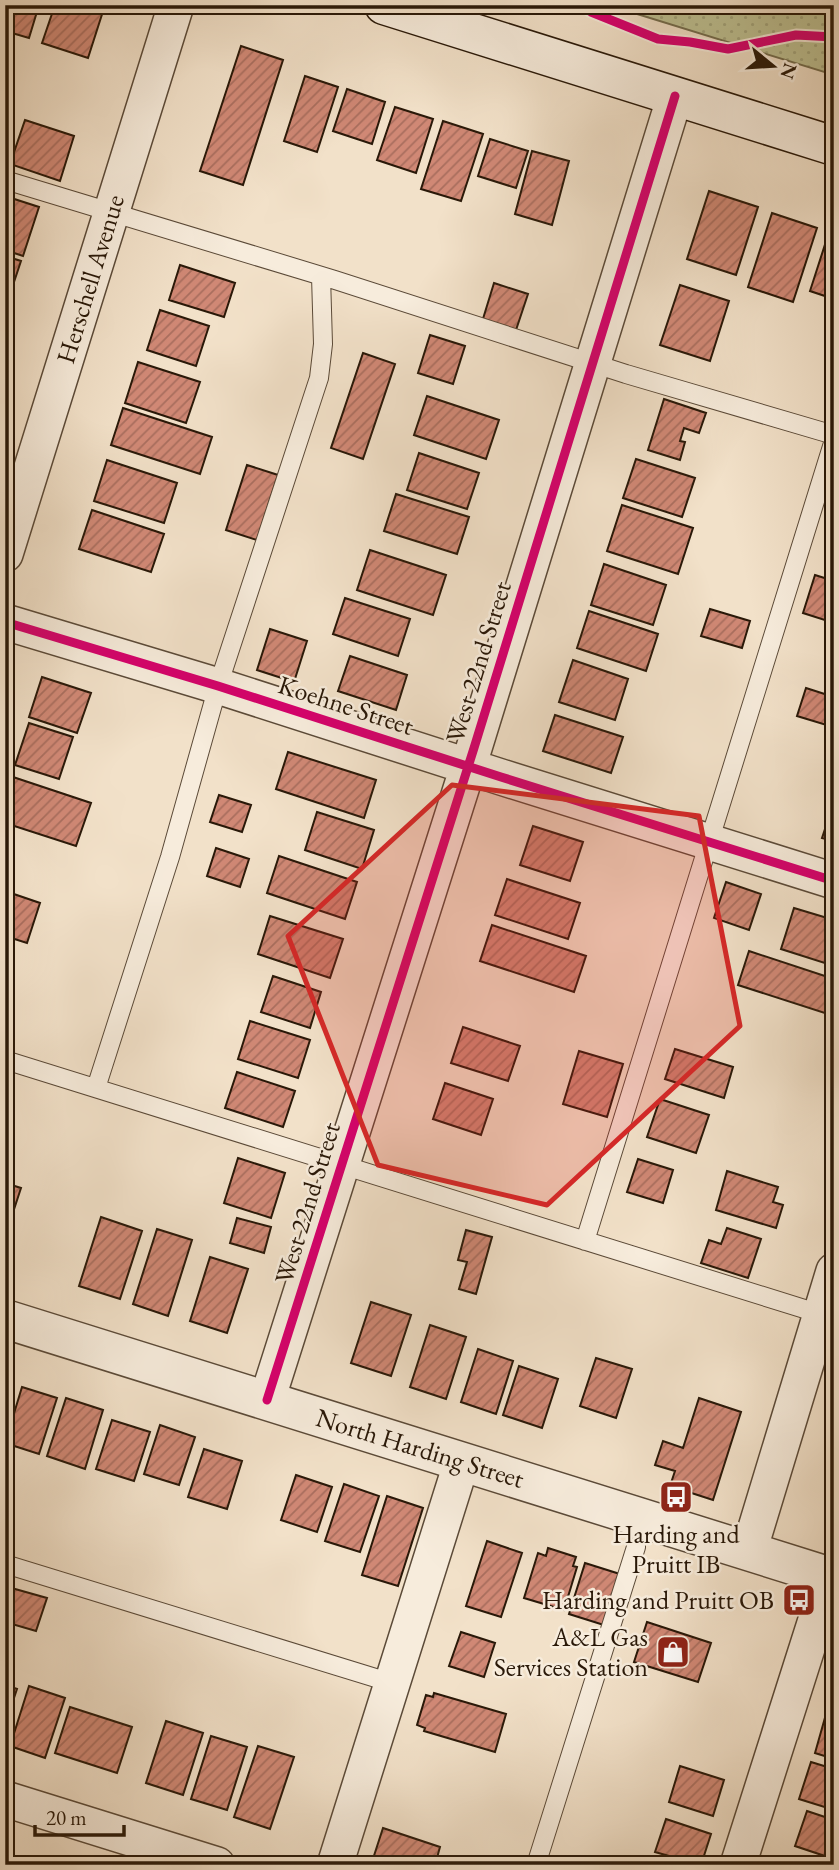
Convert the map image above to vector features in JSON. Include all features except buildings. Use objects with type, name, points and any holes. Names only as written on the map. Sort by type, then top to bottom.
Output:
[{"type":"street","name":"Herschell Avenue","points":[[5,554],[176,5]]},
{"type":"street","points":[[384,5],[834,146]]},
{"type":"street","name":"West 22nd Street","points":[[267,1400],[468,766],[675,96]]},
{"type":"street","name":"Koehne Street","points":[[5,622],[219,686],[834,881]]},
{"type":"street","points":[[748,1551],[827,1316],[834,1271]]},
{"type":"street","name":"North Harding Street","points":[[5,1319],[832,1577]]},
{"type":"street","points":[[335,1865],[462,1461]]},
{"type":"street","points":[[738,1865],[832,1577]]},
{"type":"street","points":[[5,1799],[217,1865]]},
{"type":"lane","points":[[5,180],[834,437],[585,1241]]},
{"type":"lane","points":[[96,1088],[170,857],[219,686],[319,378],[323,344],[321,276]]},
{"type":"lane","points":[[5,1060],[827,1316]]},
{"type":"lane","points":[[536,1865],[636,1547]]},
{"type":"lane","points":[[5,1564],[392,1684]]},
{"type":"highlighted area","points":[[452,785],[699,816],[740,1026],[547,1205],[378,1165],[288,936]]},
{"type":"green space","points":[[608,5],[834,5],[834,75]]},
{"type":"cycle path","points":[[582,5],[591,12],[658,39],[728,49],[796,35],[834,37]]},
{"type":"cycle path","points":[[267,1400],[474,748],[675,96]]},
{"type":"cycle path","points":[[5,622],[218,686],[834,881]]},
{"type":"place","name":"Harding and Pruitt IB","points":[[676,1497]]},
{"type":"place","name":"Harding and Pruitt OB","points":[[799,1600]]},
{"type":"place","name":"A&L Gas Services Station","points":[[673,1652]]}]
